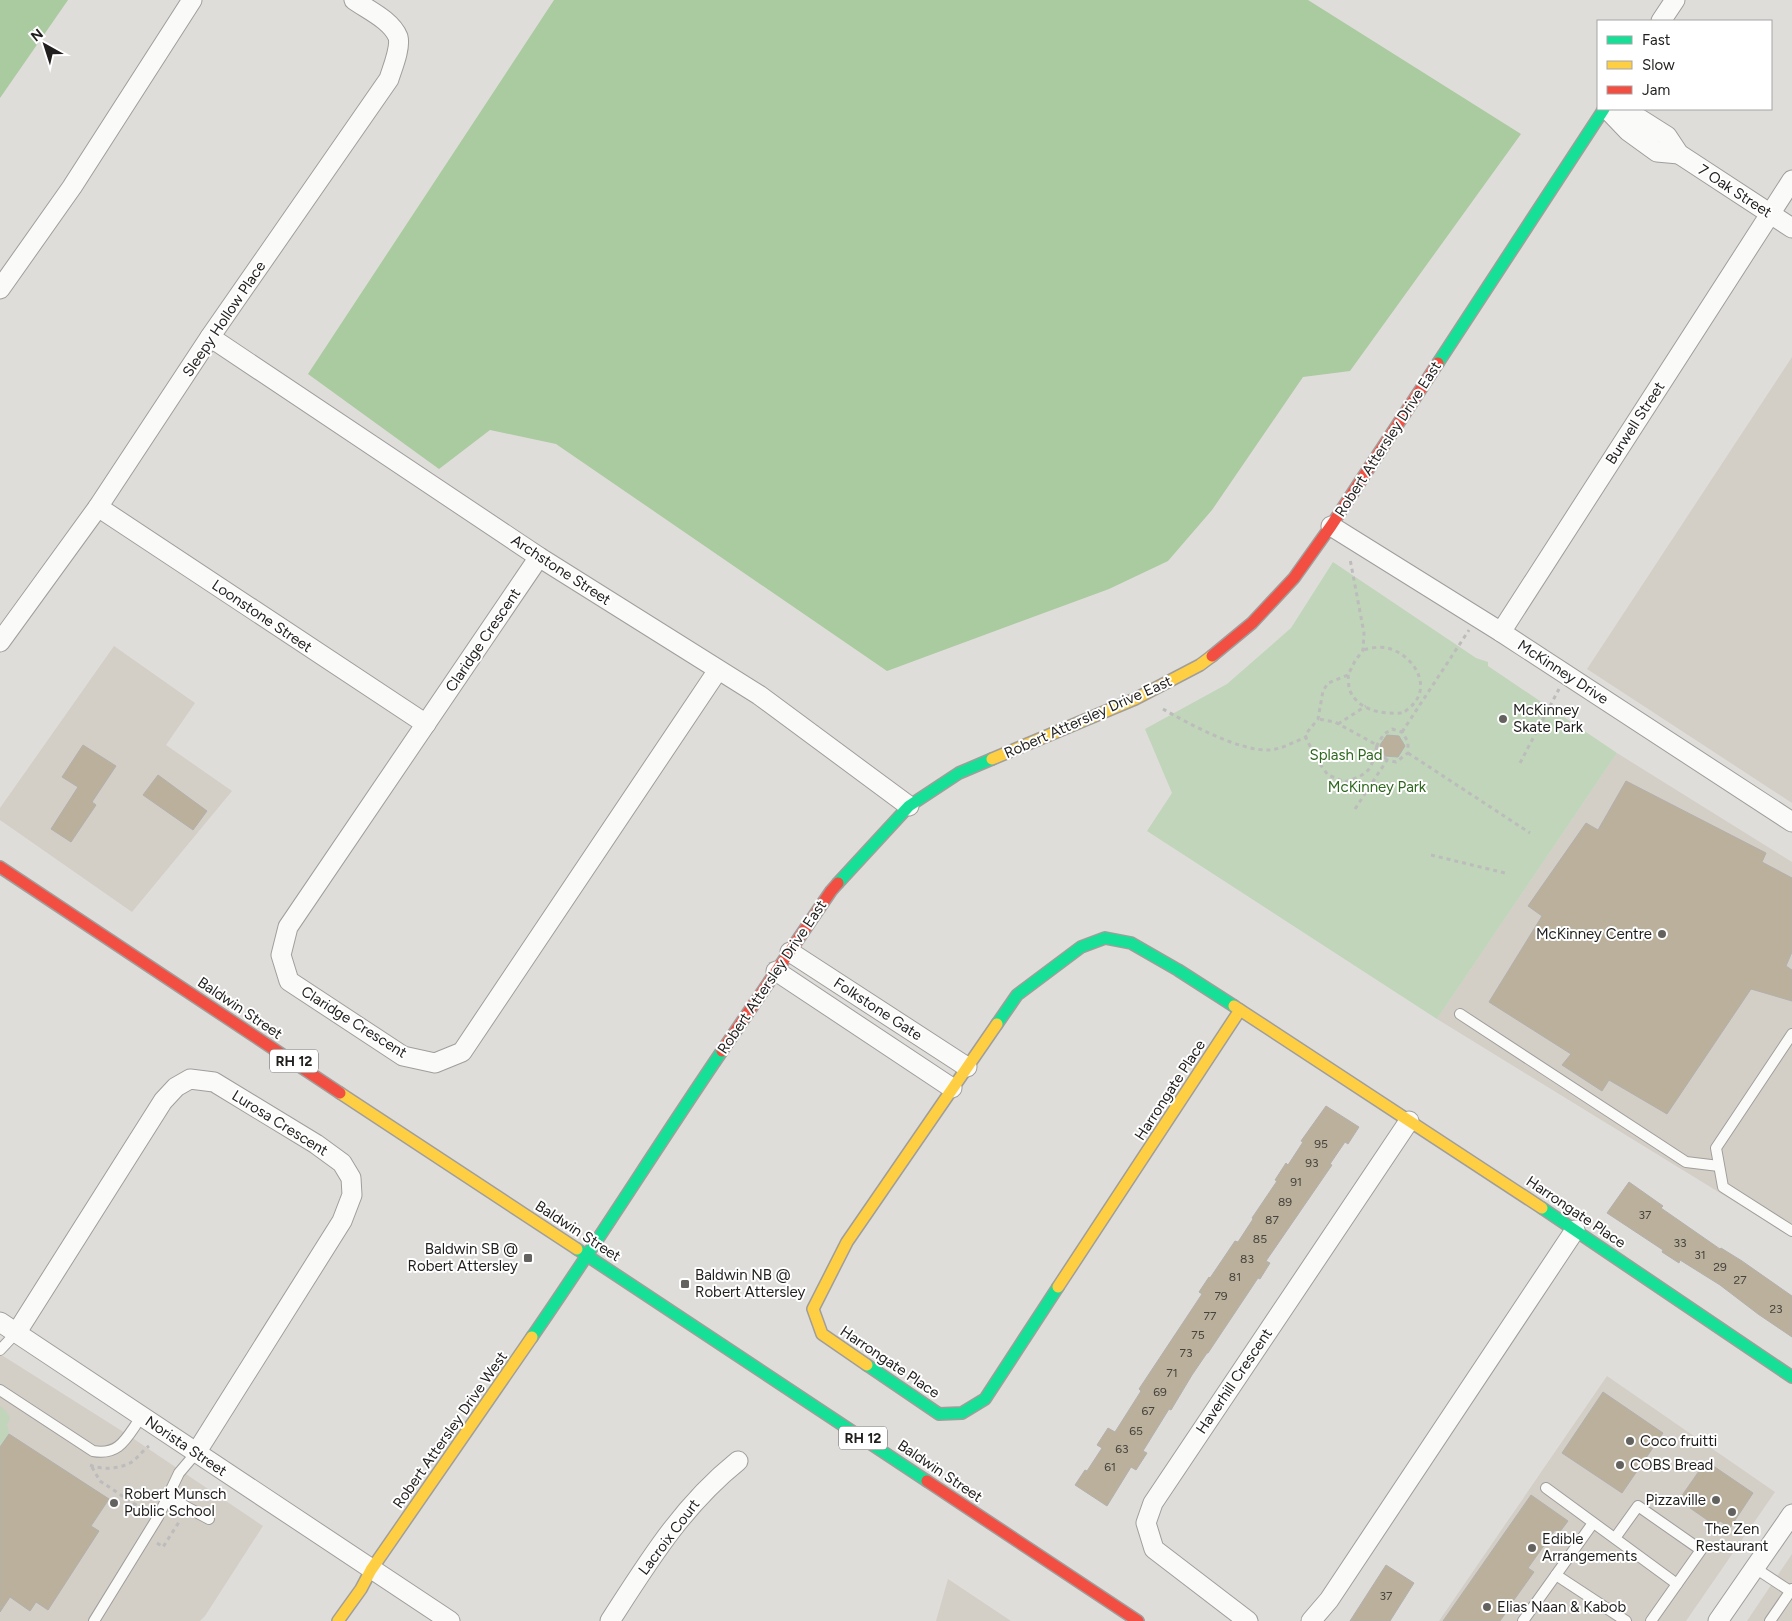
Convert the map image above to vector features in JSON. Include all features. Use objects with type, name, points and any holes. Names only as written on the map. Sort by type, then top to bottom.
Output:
[{"type":"street","points":[[0,289],[72,187],[192,0]]},
{"type":"street","name":"Sleepy Hollow Place","points":[[0,642],[98,507],[210,338],[389,79],[396,58],[398,38],[389,24],[354,0]]},
{"type":"street","points":[[1662,20],[1675,0]]},
{"type":"street","name":"Robert Attersley Drive East","points":[[588,1256],[659,1143],[831,891],[909,806],[959,773],[1140,696],[1200,665],[1252,623],[1294,578],[1331,526],[1604,110]]},
{"type":"street","name":"7 Oak Street","points":[[1606,110],[1628,131],[1657,152],[1678,154]]},
{"type":"street","name":"7 Oak Street","points":[[1615,110],[1637,117],[1667,136],[1678,154],[1792,228]]},
{"type":"street","name":"Burwell Street","points":[[1501,632],[1792,180]]},
{"type":"street","name":"Archstone Street","points":[[210,338],[539,557],[759,695],[909,806]]},
{"type":"street","name":"Loonstone Street","points":[[98,507],[426,724]]},
{"type":"street","name":"McKinney Drive","points":[[1331,526],[1501,632],[1792,822]]},
{"type":"street","name":"Claridge Crescent","points":[[539,557],[288,927],[281,955],[289,981],[403,1056],[435,1063],[462,1052],[718,670]]},
{"type":"street","name":"Baldwin Street","points":[[0,867],[1138,1621]]},
{"type":"street","name":"Harrongate Place","points":[[1240,1010],[985,1399],[962,1413],[939,1414],[822,1334],[813,1309],[847,1242],[1017,994],[1081,947],[1105,938],[1130,943],[1178,970],[1240,1010],[1576,1230],[1792,1377]]},
{"type":"street","name":"Folkstone Gate","points":[[790,952],[966,1067]]},
{"type":"street","name":"Folkstone Gate","points":[[776,971],[952,1088]]},
{"type":"street","name":"Lurosa Crescent","points":[[17,1332],[163,1101],[176,1087],[190,1079],[214,1082],[316,1144],[342,1163],[351,1178],[352,1195],[342,1222],[196,1453]]},
{"type":"street","name":"Haverhill Crescent","points":[[1248,1621],[1154,1549],[1146,1523],[1153,1503],[1409,1121]]},
{"type":"street","points":[[1310,1621],[1334,1592],[1576,1230]]},
{"type":"street","name":"Robert Attersley Drive West","points":[[338,1621],[371,1570],[588,1256]]},
{"type":"street","name":"Norista Street","points":[[0,1322],[450,1621]]},
{"type":"street","name":"Lacroix Court","points":[[610,1621],[686,1510],[719,1476],[738,1461]]},
{"type":"street","points":[[1718,1621],[1792,1514]]},
{"type":"lane","points":[[1460,1014],[1686,1162],[1719,1166]]},
{"type":"lane","points":[[1792,1034],[1716,1148],[1723,1187],[1792,1231]]},
{"type":"lane","points":[[0,1350],[17,1332]]},
{"type":"lane","points":[[0,1390],[93,1451],[104,1453],[118,1448],[142,1416]]},
{"type":"lane","points":[[94,1621],[158,1517],[179,1473],[196,1453]]},
{"type":"lane","points":[[1546,1488],[1677,1584]]},
{"type":"lane","points":[[168,1497],[209,1519]]},
{"type":"lane","points":[[1615,1538],[1638,1506],[1701,1550],[1651,1621]]},
{"type":"lane","points":[[1523,1621],[1593,1522]]},
{"type":"lane","points":[[1755,1568],[1791,1590],[1770,1621]]},
{"type":"lane","points":[[1556,1575],[1626,1621]]},
{"type":"path","points":[[1350,537],[1349,558],[1364,633],[1363,650],[1354,661],[1348,675],[1349,690],[1358,702],[1371,710],[1382,714],[1404,713],[1416,702],[1421,687],[1418,669],[1404,656],[1387,648],[1363,650]]},
{"type":"path","points":[[1402,732],[1477,617]]},
{"type":"path","points":[[1520,763],[1566,674]]},
{"type":"path","points":[[1348,675],[1328,684],[1323,691],[1318,719],[1305,735],[1317,760],[1328,775],[1345,782],[1362,776],[1372,767],[1377,745],[1384,734],[1392,729],[1402,732],[1408,742],[1408,753]]},
{"type":"path","points":[[1140,696],[1194,726],[1251,749],[1271,750],[1287,746],[1306,737]]},
{"type":"path","points":[[1338,724],[1366,706]]},
{"type":"path","points":[[1318,719],[1338,724],[1377,745],[1379,752],[1387,760],[1396,762],[1408,753]]},
{"type":"path","points":[[1408,753],[1530,833]]},
{"type":"path","points":[[1355,809],[1387,760]]},
{"type":"path","points":[[1432,856],[1505,872]]},
{"type":"path","points":[[92,1466],[100,1481],[148,1513]]},
{"type":"shaded area","points":[[1792,357],[1792,803],[1587,669]]},
{"type":"shaded area","points":[[114,646],[195,703],[166,745],[232,791],[132,912],[0,820],[0,808]]},
{"type":"shaded area","name":"McKinney Centre","points":[[1617,753],[1792,862],[1792,1237],[1437,1019]]},
{"type":"shaded area","name":"Robert Munsch Public School","points":[[0,1354],[122,1431],[263,1526],[200,1621],[0,1621]]},
{"type":"shaded area","points":[[1607,1376],[1775,1492],[1686,1621],[1439,1621]]},
{"type":"shaded area","points":[[1792,1554],[1792,1621],[1747,1621]]},
{"type":"shaded area","points":[[948,1579],[1011,1621],[936,1621]]},
{"type":"green space","points":[[0,0],[68,0],[0,98]]},
{"type":"green space","points":[[554,0],[1308,0],[1521,134],[1350,371],[1303,377],[1212,510],[1168,561],[1109,589],[887,671],[556,444],[490,430],[439,469],[308,374]]},
{"type":"green space","name":"McKinney Park","points":[[1333,562],[1476,658],[1488,662],[1488,666],[1617,753],[1437,1019],[1147,831],[1172,793],[1145,729],[1227,684],[1291,628]]},
{"type":"green space","points":[[0,1406],[7,1412],[10,1419],[7,1424],[9,1434],[0,1447]]},
{"type":"building","points":[[1387,735],[1399,736],[1405,746],[1398,757],[1385,756],[1380,745]]},
{"type":"building","points":[[83,745],[116,766],[92,802],[96,805],[71,842],[51,829],[78,787],[62,777]]},
{"type":"building","points":[[158,775],[207,811],[193,830],[143,795]]},
{"type":"building","name":"McKinney Centre","points":[[1626,781],[1766,853],[1762,862],[1792,878],[1792,952],[1786,966],[1792,970],[1792,1001],[1751,989],[1667,1114],[1609,1080],[1602,1091],[1562,1065],[1571,1054],[1489,1002],[1542,916],[1528,906],[1586,823],[1598,830]]},
{"type":"building","points":[[1326,1106],[1359,1127],[1348,1144],[1345,1142],[1330,1164],[1332,1165],[1266,1261],[1270,1263],[1260,1279],[1258,1278],[1192,1375],[1171,1410],[1169,1409],[1143,1451],[1147,1453],[1136,1470],[1131,1467],[1107,1506],[1075,1485],[1102,1448],[1097,1445],[1108,1428],[1115,1432],[1141,1391],[1139,1389],[1202,1294],[1199,1292],[1235,1241],[1238,1242],[1277,1181],[1275,1180],[1286,1163],[1288,1165],[1303,1142],[1301,1141]]},
{"type":"building","points":[[1629,1182],[1663,1206],[1661,1208],[1792,1296],[1792,1337],[1720,1285],[1680,1260],[1679,1263],[1662,1252],[1663,1250],[1607,1213]]},
{"type":"building","points":[[1603,1392],[1663,1433],[1622,1493],[1562,1453]]},
{"type":"building","points":[[9,1434],[109,1499],[91,1526],[99,1531],[48,1610],[36,1602],[30,1611],[10,1597],[0,1612],[0,1447]]},
{"type":"building","points":[[1706,1461],[1753,1493],[1730,1528],[1720,1521],[1716,1526],[1690,1508],[1692,1504],[1681,1497]]},
{"type":"building","points":[[1531,1495],[1568,1521],[1559,1533],[1555,1530],[1528,1568],[1534,1572],[1507,1611],[1500,1621],[1443,1621]]},
{"type":"building","points":[[1386,1565],[1414,1583],[1390,1621],[1350,1621]]},
{"type":"traffic: fast","points":[[1438,363],[1603,110]]},
{"type":"traffic: fast","points":[[838,883],[909,806],[959,773],[992,759]]},
{"type":"traffic: fast","points":[[997,1024],[1017,995],[1081,947],[1105,938],[1131,943],[1234,1006]]},
{"type":"traffic: fast","points":[[532,1337],[722,1051]]},
{"type":"traffic: fast","points":[[1542,1208],[1792,1377]]},
{"type":"traffic: fast","points":[[577,1249],[927,1481]]},
{"type":"traffic: fast","points":[[867,1365],[939,1414],[962,1413],[985,1399],[1058,1287]]},
{"type":"traffic: slow","points":[[992,759],[1135,699],[1200,665],[1212,656]]},
{"type":"traffic: slow","points":[[1234,1006],[1542,1208]]},
{"type":"traffic: slow","points":[[1058,1287],[1240,1010]]},
{"type":"traffic: slow","points":[[867,1365],[822,1334],[813,1309],[847,1242],[997,1024]]},
{"type":"traffic: slow","points":[[340,1093],[577,1249]]},
{"type":"traffic: slow","points":[[338,1621],[361,1589],[371,1570],[532,1337]]},
{"type":"traffic: jam","points":[[1212,656],[1252,623],[1294,578],[1331,526],[1438,363]]},
{"type":"traffic: jam","points":[[0,867],[340,1093]]},
{"type":"traffic: jam","points":[[722,1051],[838,883]]},
{"type":"traffic: jam","points":[[927,1481],[1138,1621]]},
{"type":"place","name":"McKinney Skate Park","points":[[1503,719]]},
{"type":"place","name":"McKinney Centre","points":[[1662,934]]},
{"type":"place","name":"Baldwin SB @ Robert Attersley","points":[[528,1258]]},
{"type":"place","name":"Baldwin NB @ Robert Attersley","points":[[685,1284]]},
{"type":"place","name":"Coco fruitti","points":[[1630,1441]]},
{"type":"place","name":"COBS Bread","points":[[1620,1465]]},
{"type":"place","name":"Pizzaville","points":[[1716,1500]]},
{"type":"place","name":"Robert Munsch Public School","points":[[114,1503]]},
{"type":"place","name":"The Zen Restaurant","points":[[1732,1512]]},
{"type":"place","name":"Edible Arrangements","points":[[1532,1548]]},
{"type":"place","name":"Elias Naan & Kabob","points":[[1487,1607]]},
{"type":"park label","name":"Splash Pad","points":[[1346,755]]}]
